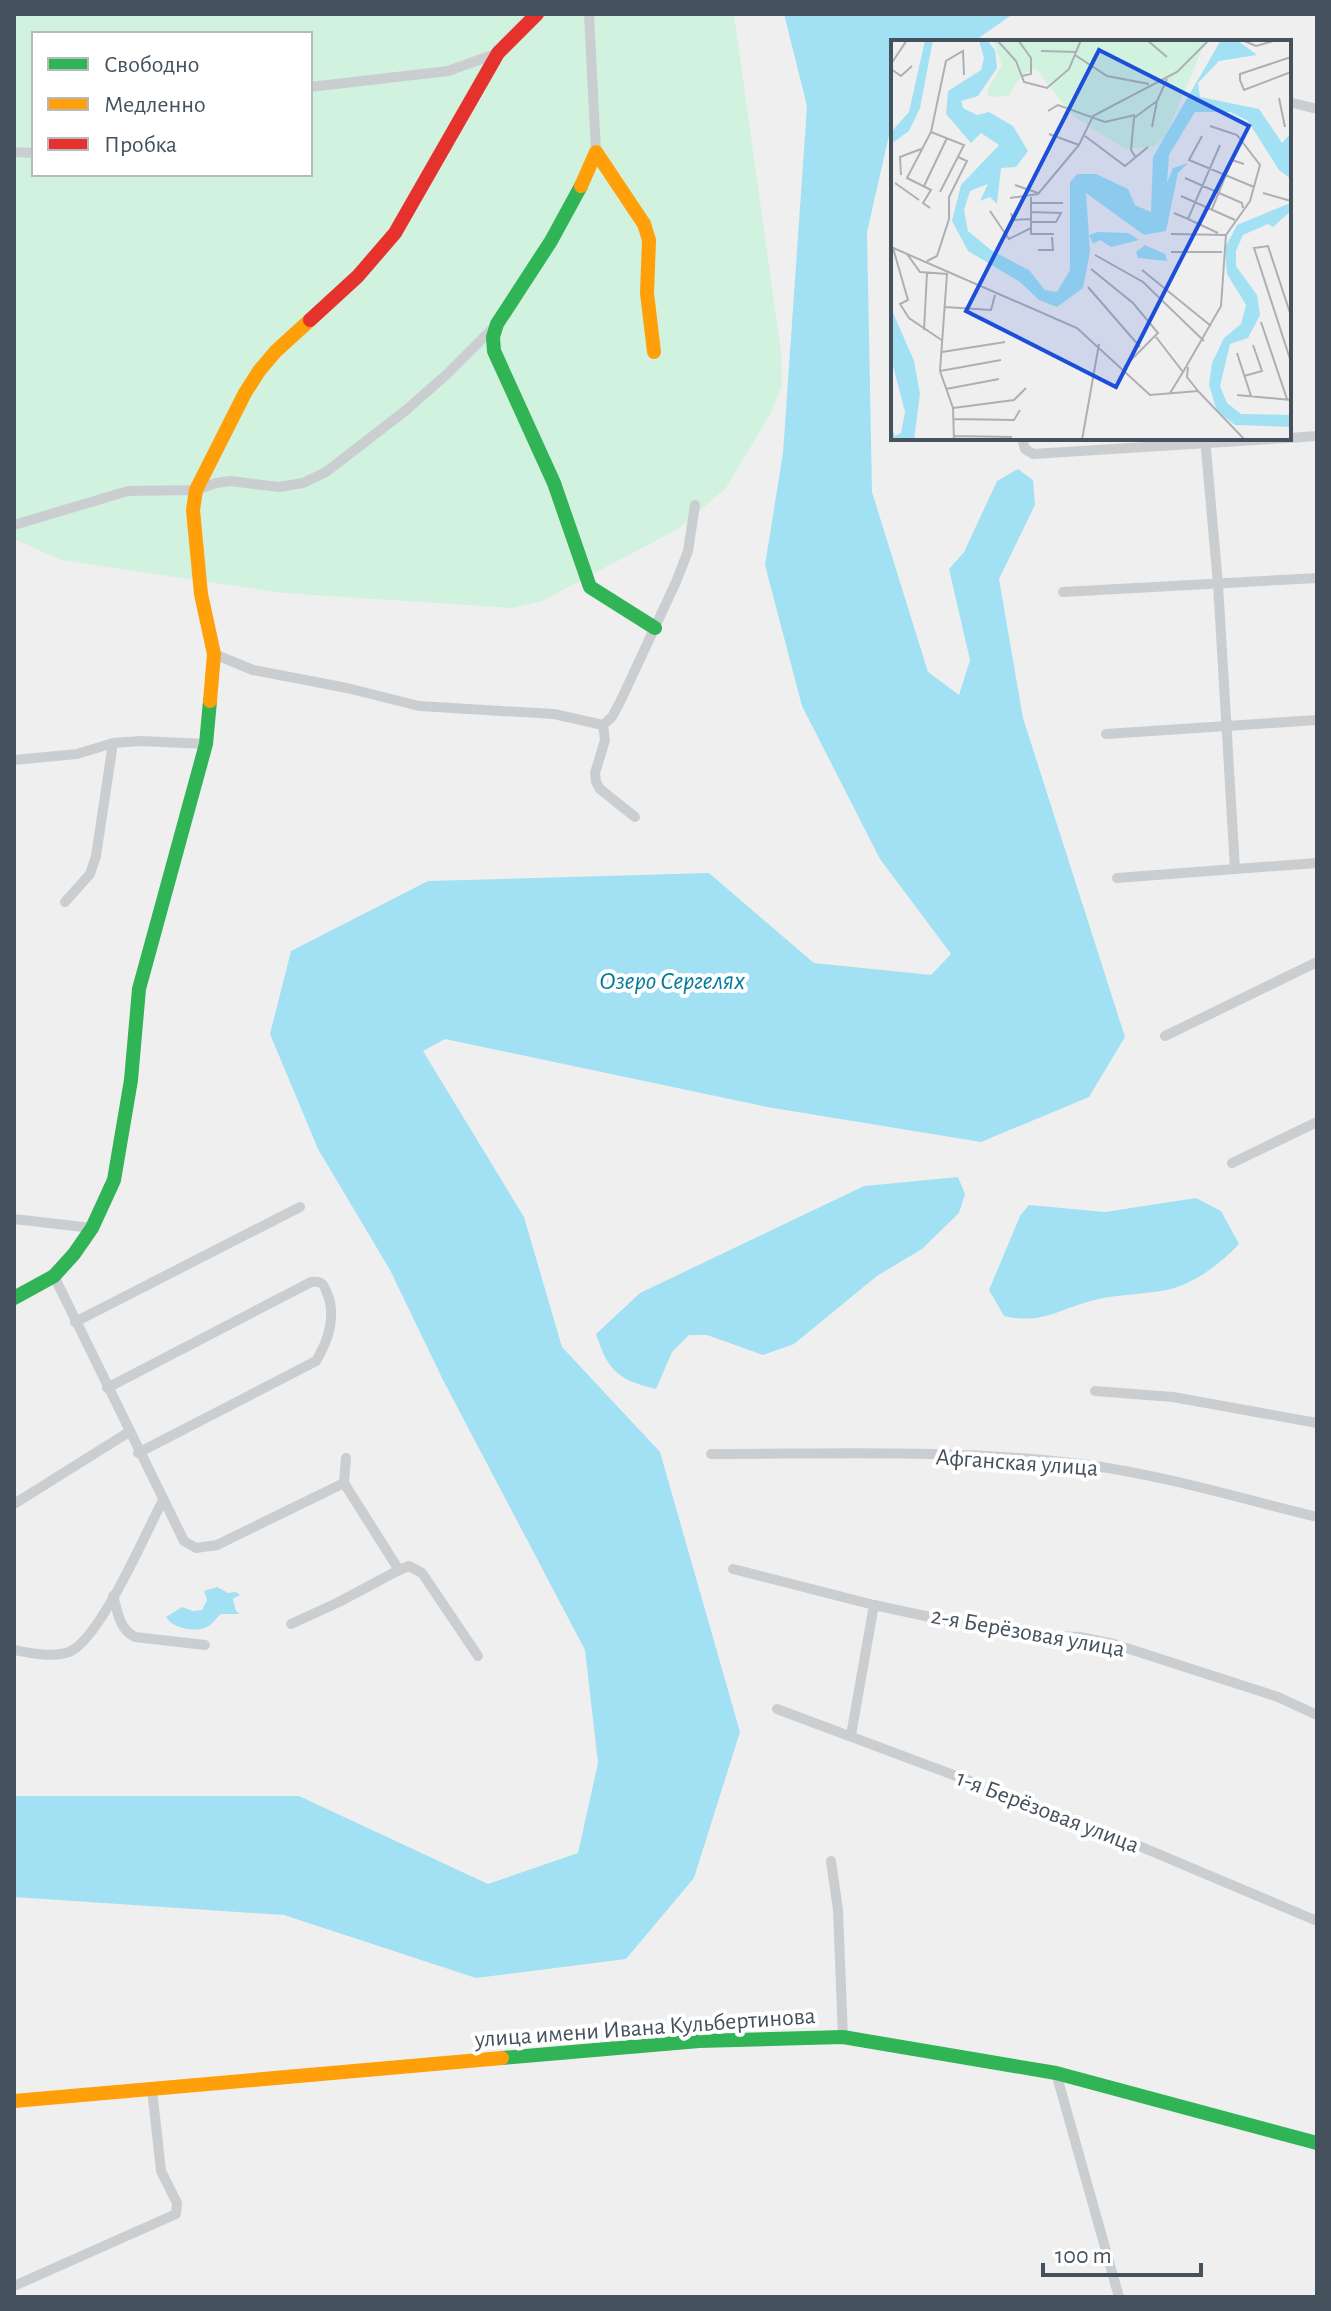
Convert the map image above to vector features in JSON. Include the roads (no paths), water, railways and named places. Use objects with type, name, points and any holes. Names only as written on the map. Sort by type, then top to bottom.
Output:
[{"type":"street","points":[[14,1298],[54,1276],[92,1228],[114,1180],[131,1080],[139,989],[206,744],[214,654],[201,594],[193,510],[196,490],[259,371],[276,351],[358,276],[395,233],[498,53],[537,14]]},
{"type":"street","points":[[14,525],[128,491],[196,490],[230,481],[279,487],[303,483],[326,472],[446,375],[497,324],[572,207],[587,178],[596,152],[589,14]]},
{"type":"street","points":[[312,87],[448,71],[498,53]]},
{"type":"street","points":[[1291,102],[1317,109]]},
{"type":"street","points":[[596,152],[644,224],[649,240],[647,293],[654,352]]},
{"type":"street","points":[[497,324],[493,337],[494,351],[554,483],[590,587],[655,628]]},
{"type":"street","points":[[1291,438],[1317,436]]},
{"type":"street","points":[[1023,440],[1025,449],[1033,454],[1233,440]]},
{"type":"street","points":[[1205,441],[1218,584],[1235,869]]},
{"type":"street","points":[[603,725],[612,717],[621,700],[688,551],[695,505]]},
{"type":"street","points":[[1063,592],[1317,578]]},
{"type":"street","points":[[214,654],[253,670],[419,706],[554,714],[603,725]]},
{"type":"street","points":[[1106,734],[1317,720]]},
{"type":"street","points":[[603,725],[605,740],[595,773],[596,782],[635,817]]},
{"type":"street","points":[[14,760],[77,754],[113,743],[206,744]]},
{"type":"street","points":[[65,902],[90,874],[96,856],[113,743]]},
{"type":"street","points":[[1117,878],[1317,863]]},
{"type":"street","points":[[1165,1036],[1317,962]]},
{"type":"street","points":[[1232,1163],[1317,1122]]},
{"type":"street","points":[[75,1322],[300,1207]]},
{"type":"street","points":[[14,1219],[92,1228]]},
{"type":"street","points":[[54,1276],[138,1453],[184,1541],[196,1548],[217,1545],[344,1483]]},
{"type":"street","points":[[107,1388],[311,1282],[324,1284],[332,1303],[332,1317],[323,1351],[316,1361],[138,1453]]},
{"type":"street","points":[[1095,1391],[1173,1397],[1317,1423]]},
{"type":"street","points":[[14,1504],[129,1432]]},
{"type":"street","name":"Афганская улица","points":[[711,1454],[983,1457],[1080,1464],[1143,1474],[1317,1517]]},
{"type":"street","points":[[346,1458],[344,1483],[399,1570]]},
{"type":"street","points":[[14,1650],[48,1655],[68,1653],[84,1643],[113,1596],[163,1500]]},
{"type":"street","points":[[291,1624],[409,1566],[422,1573],[478,1656]]},
{"type":"street","name":"2-я Берёзовая улица","points":[[733,1569],[874,1605],[1009,1634],[1080,1637],[1114,1644],[1278,1697],[1317,1715]]},
{"type":"street","points":[[113,1596],[126,1633],[135,1637],[205,1645]]},
{"type":"street","points":[[851,1735],[874,1605]]},
{"type":"street","name":"1-я Берёзовая улица","points":[[777,1709],[1106,1832],[1317,1921]]},
{"type":"street","points":[[831,1861],[838,1910],[843,2037]]},
{"type":"street","name":"улица имени Ивана Кульбертинова","points":[[14,2101],[699,2041],[843,2037],[1056,2073],[1317,2140]]},
{"type":"street","points":[[1056,2073],[1119,2297]]},
{"type":"street","points":[[14,2286],[176,2214],[177,2203],[161,2171],[152,2089]]},
{"type":"water","name":"Озеро Сергелях","points":[[784,14],[1013,14],[976,40],[891,40],[891,127],[867,232],[872,492],[928,672],[959,695],[970,660],[949,569],[964,552],[997,481],[1018,469],[1033,480],[1035,505],[999,579],[1023,718],[1125,1037],[1089,1097],[981,1142],[767,1107],[445,1039],[423,1051],[524,1217],[562,1347],[660,1452],[740,1732],[694,1878],[626,1959],[476,1978],[284,1915],[14,1897],[14,1796],[299,1796],[488,1884],[578,1853],[598,1763],[585,1650],[443,1380],[390,1270],[318,1149],[270,1034],[291,951],[428,881],[709,873],[814,963],[931,975],[951,954],[880,859],[802,706],[765,565],[783,453],[807,106]]},
{"type":"water","points":[[958,1177],[965,1194],[959,1213],[922,1249],[877,1276],[794,1344],[763,1355],[707,1335],[689,1335],[672,1352],[656,1389],[623,1377],[605,1357],[596,1334],[640,1293],[864,1186]]},
{"type":"water","points":[[1196,1198],[1221,1211],[1239,1244],[1215,1266],[1187,1283],[1167,1290],[1097,1299],[1047,1316],[1028,1319],[1004,1316],[989,1290],[1020,1216],[1029,1205],[1105,1212]]},
{"type":"water","points":[[217,1587],[240,1595],[233,1599],[240,1614],[221,1614],[209,1626],[196,1630],[178,1627],[166,1617],[182,1607],[202,1610],[207,1600],[204,1591]]}]
